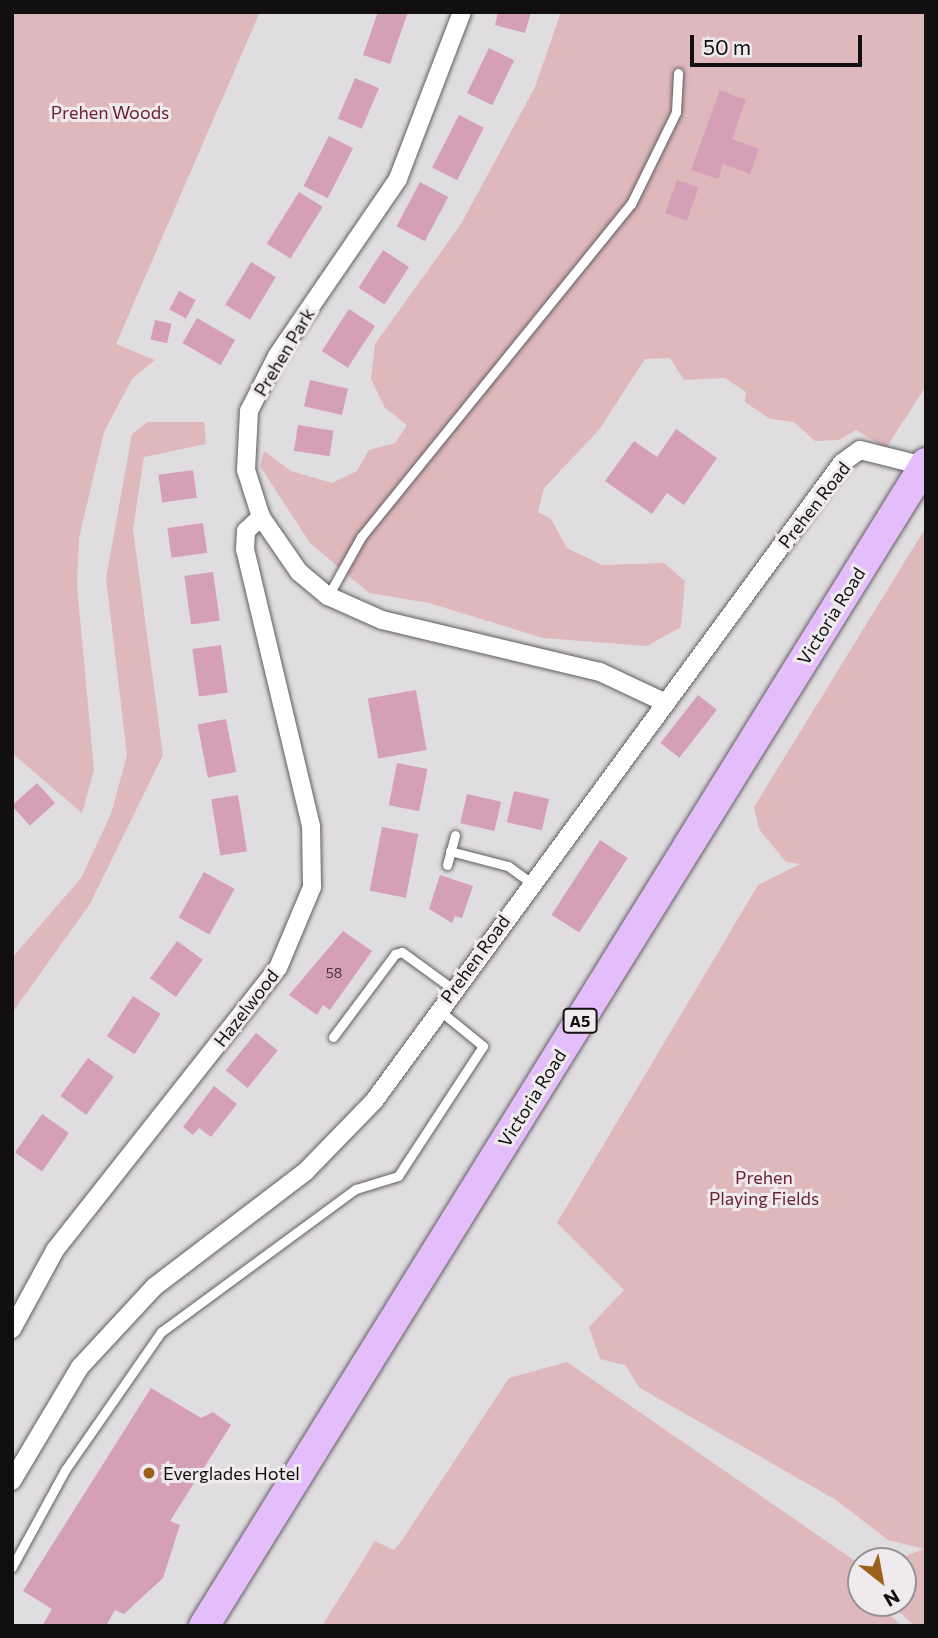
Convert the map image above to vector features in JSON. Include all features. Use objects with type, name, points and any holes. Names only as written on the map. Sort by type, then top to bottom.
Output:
[{"type":"highway","name":"Victoria Road","points":[[204,1626],[925,464]]},
{"type":"street","name":"Prehen Park","points":[[462,12],[398,179],[277,356],[248,411],[246,470],[261,517],[299,572],[328,596],[382,620],[600,672],[666,703]]},
{"type":"street","name":"Prehen Road","points":[[12,1481],[80,1367],[154,1287],[306,1171],[374,1101],[438,1009],[842,463],[860,450],[925,464]]},
{"type":"street","name":"Hazelwood","points":[[12,1329],[55,1250],[278,968],[312,887],[311,826],[245,550],[246,531],[261,517]]},
{"type":"lane","points":[[328,596],[361,537],[631,204],[676,112],[678,73]]},
{"type":"lane","points":[[447,865],[455,835]]},
{"type":"lane","points":[[450,851],[508,866],[531,883]]},
{"type":"lane","points":[[334,1037],[395,954],[402,952],[453,989]]},
{"type":"lane","points":[[12,1567],[65,1470],[161,1332],[356,1189],[398,1176],[483,1046],[438,1009]]},
{"type":"green space","name":"Prehen Woods","points":[[12,12],[259,14],[116,344],[155,360],[132,379],[104,432],[79,538],[77,585],[94,770],[82,813],[12,753]]},
{"type":"green space","points":[[561,12],[926,12],[926,386],[886,448],[856,430],[839,440],[815,441],[794,422],[770,419],[745,402],[746,392],[725,378],[684,380],[670,358],[645,359],[599,430],[544,488],[538,512],[551,519],[567,548],[602,565],[664,563],[685,581],[681,627],[647,646],[543,638],[429,603],[369,593],[310,543],[260,466],[264,451],[291,471],[332,483],[357,471],[369,450],[395,443],[407,425],[385,408],[371,379],[375,344],[461,224],[535,87]]},
{"type":"green space","points":[[147,422],[204,422],[206,444],[144,457],[133,529],[163,755],[90,904],[12,1013],[12,958],[81,878],[111,814],[127,755],[106,578],[132,434]]},
{"type":"green space","name":"Prehen Playing Fields","points":[[926,527],[926,1626],[915,1626],[905,1617],[917,1617],[917,1552],[924,1549],[888,1540],[836,1500],[640,1388],[625,1365],[600,1359],[589,1327],[624,1290],[557,1223],[758,885],[800,864],[786,862],[759,829],[754,807]]},
{"type":"green space","points":[[567,1362],[847,1555],[847,1617],[891,1617],[902,1626],[322,1626],[375,1541],[394,1550],[403,1539],[509,1378]]},
{"type":"building","points":[[378,12],[408,12],[390,64],[363,55]]},
{"type":"building","points":[[498,12],[531,12],[525,33],[495,25]]},
{"type":"building","points":[[489,48],[514,60],[492,105],[467,93]]},
{"type":"building","points":[[355,78],[379,88],[362,129],[338,119]]},
{"type":"building","points":[[720,90],[746,100],[732,139],[759,149],[750,174],[723,164],[718,179],[691,170]]},
{"type":"building","points":[[459,115],[484,128],[457,180],[432,168]]},
{"type":"building","points":[[329,136],[353,148],[328,198],[304,186]]},
{"type":"building","points":[[677,180],[699,188],[687,221],[665,213]]},
{"type":"building","points":[[420,182],[448,197],[425,241],[397,226]]},
{"type":"building","points":[[299,192],[323,207],[290,259],[267,244]]},
{"type":"building","points":[[383,250],[409,267],[384,305],[358,288]]},
{"type":"building","points":[[251,262],[276,277],[250,320],[225,305]]},
{"type":"building","points":[[179,291],[196,300],[186,318],[169,310]]},
{"type":"building","points":[[349,309],[375,326],[348,368],[322,351]]},
{"type":"building","points":[[197,318],[235,340],[221,365],[182,343]]},
{"type":"building","points":[[155,320],[172,324],[167,343],[151,339]]},
{"type":"building","points":[[310,380],[348,389],[342,415],[304,406]]},
{"type":"building","points":[[298,425],[334,431],[329,456],[294,451]]},
{"type":"building","points":[[676,429],[717,458],[684,505],[667,493],[652,514],[605,481],[634,441],[657,457]]},
{"type":"building","points":[[193,470],[197,498],[162,503],[158,475]]},
{"type":"building","points":[[203,523],[207,553],[172,558],[167,528]]},
{"type":"building","points":[[213,572],[220,621],[191,625],[184,576]]},
{"type":"building","points":[[221,645],[228,693],[199,697],[192,649]]},
{"type":"building","points":[[416,690],[427,750],[378,759],[368,699]]},
{"type":"building","points":[[698,695],[717,710],[679,758],[660,743]]},
{"type":"building","points":[[226,719],[236,772],[208,778],[198,725]]},
{"type":"building","points":[[397,763],[427,769],[419,811],[389,805]]},
{"type":"building","points":[[37,783],[55,803],[30,826],[12,806]]},
{"type":"building","points":[[514,791],[549,799],[542,830],[507,822]]},
{"type":"building","points":[[467,794],[501,802],[494,831],[460,823]]},
{"type":"building","points":[[238,795],[247,851],[220,856],[211,799]]},
{"type":"building","points":[[382,827],[418,834],[406,898],[370,891]]},
{"type":"building","points":[[600,840],[628,858],[579,933],[552,915]]},
{"type":"building","points":[[204,872],[235,889],[209,934],[179,917]]},
{"type":"building","points":[[440,875],[473,886],[462,918],[455,916],[452,923],[429,909]]},
{"type":"building","points":[[343,931],[372,951],[330,1010],[323,1005],[317,1015],[289,995]]},
{"type":"building","points":[[177,941],[203,960],[176,997],[150,978]]},
{"type":"building","points":[[133,996],[161,1014],[135,1054],[107,1036]]},
{"type":"building","points":[[256,1033],[278,1051],[248,1088],[226,1070]]},
{"type":"building","points":[[88,1058],[114,1077],[86,1115],[60,1096]]},
{"type":"building","points":[[214,1086],[237,1104],[211,1137],[199,1128],[193,1135],[183,1127]]},
{"type":"building","points":[[42,1114],[69,1133],[42,1171],[15,1153]]},
{"type":"building","name":"Everglades Hotel","points":[[151,1388],[201,1418],[213,1412],[231,1425],[170,1521],[180,1525],[163,1578],[124,1614],[115,1610],[106,1626],[42,1626],[52,1609],[23,1591]]},
{"type":"place","name":"Everglades Hotel","points":[[149,1473]]}]
